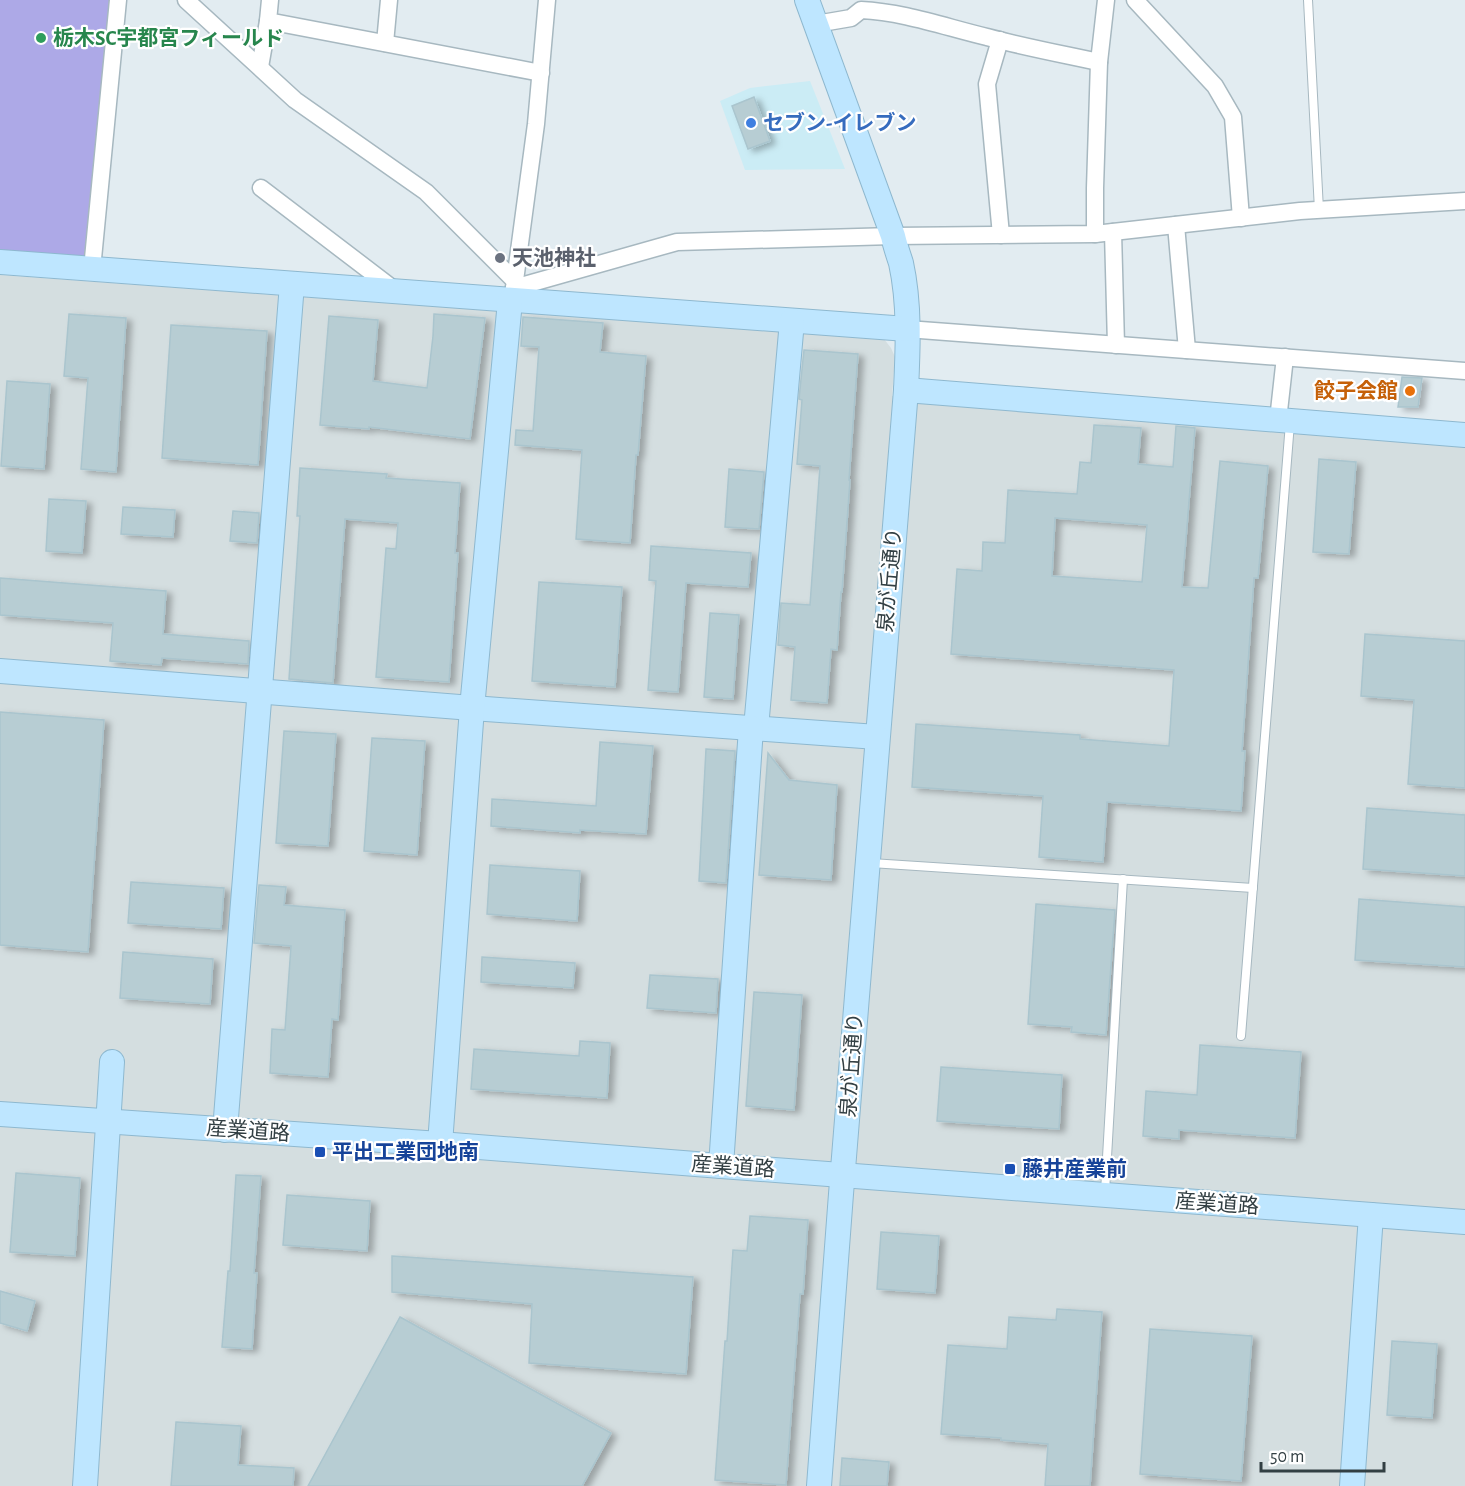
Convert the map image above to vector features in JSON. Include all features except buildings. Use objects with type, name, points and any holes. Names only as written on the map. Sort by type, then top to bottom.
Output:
[{"type":"street","points":[[92,269],[118,0]]},
{"type":"street","points":[[186,0],[295,100],[426,192],[513,290]]},
{"type":"street","points":[[260,67],[270,0]]},
{"type":"street","points":[[385,43],[389,0]]},
{"type":"street","points":[[440,1144],[472,708],[513,290],[536,124],[547,0]]},
{"type":"street","name":"泉が丘通り","points":[[807,0],[893,236],[901,264],[907,329],[906,390],[819,1486]]},
{"type":"street","points":[[1095,234],[1099,62],[1106,0]]},
{"type":"street","points":[[1135,0],[1215,86],[1233,117],[1241,218]]},
{"type":"street","points":[[816,24],[851,18],[861,10],[877,11],[1099,62]]},
{"type":"street","points":[[268,21],[541,73]]},
{"type":"street","points":[[1000,40],[987,84],[1001,235]]},
{"type":"street","points":[[261,188],[398,292]]},
{"type":"street","points":[[513,290],[678,242],[893,236],[1095,234],[1319,210],[1465,201]]},
{"type":"street","points":[[1176,225],[1186,350]]},
{"type":"street","points":[[1113,232],[1116,345]]},
{"type":"street","points":[[0,262],[398,292],[513,290],[792,321],[1465,371]]},
{"type":"street","points":[[225,1130],[258,690],[292,284]]},
{"type":"street","points":[[721,1166],[753,728],[792,321]]},
{"type":"street","points":[[1284,421],[1285,357]]},
{"type":"street","points":[[906,390],[1465,435]]},
{"type":"street","points":[[0,671],[877,737]]},
{"type":"street","points":[[85,1486],[111,1062]]},
{"type":"street","name":"産業道路","points":[[0,1114],[440,1144],[1465,1222]]},
{"type":"street","points":[[1352,1486],[1371,1215]]},
{"type":"lane","points":[[1308,0],[1319,210]]},
{"type":"lane","points":[[1241,1036],[1284,421]]},
{"type":"lane","points":[[867,862],[1253,888]]},
{"type":"lane","points":[[1104,1195],[1123,879]]},
{"type":"shaded area","points":[[0,0],[112,0],[88,262],[0,256]]},
{"type":"shaded area","points":[[810,81],[845,169],[745,170],[720,101],[750,88]]},
{"type":"shaded area","points":[[0,275],[884,339],[895,357],[892,396],[1465,442],[1465,1486],[0,1486]]},
{"type":"place","name":"栃木SC宇都宮フィールド","points":[[41,38]]},
{"type":"place","name":"セブン-イレブン","points":[[751,123]]},
{"type":"place","name":"天池神社","points":[[500,258]]},
{"type":"place","name":"餃子会館","points":[[1410,391]]},
{"type":"place","name":"平出工業団地南","points":[[320,1152]]},
{"type":"place","name":"藤井産業前","points":[[1010,1169]]}]
